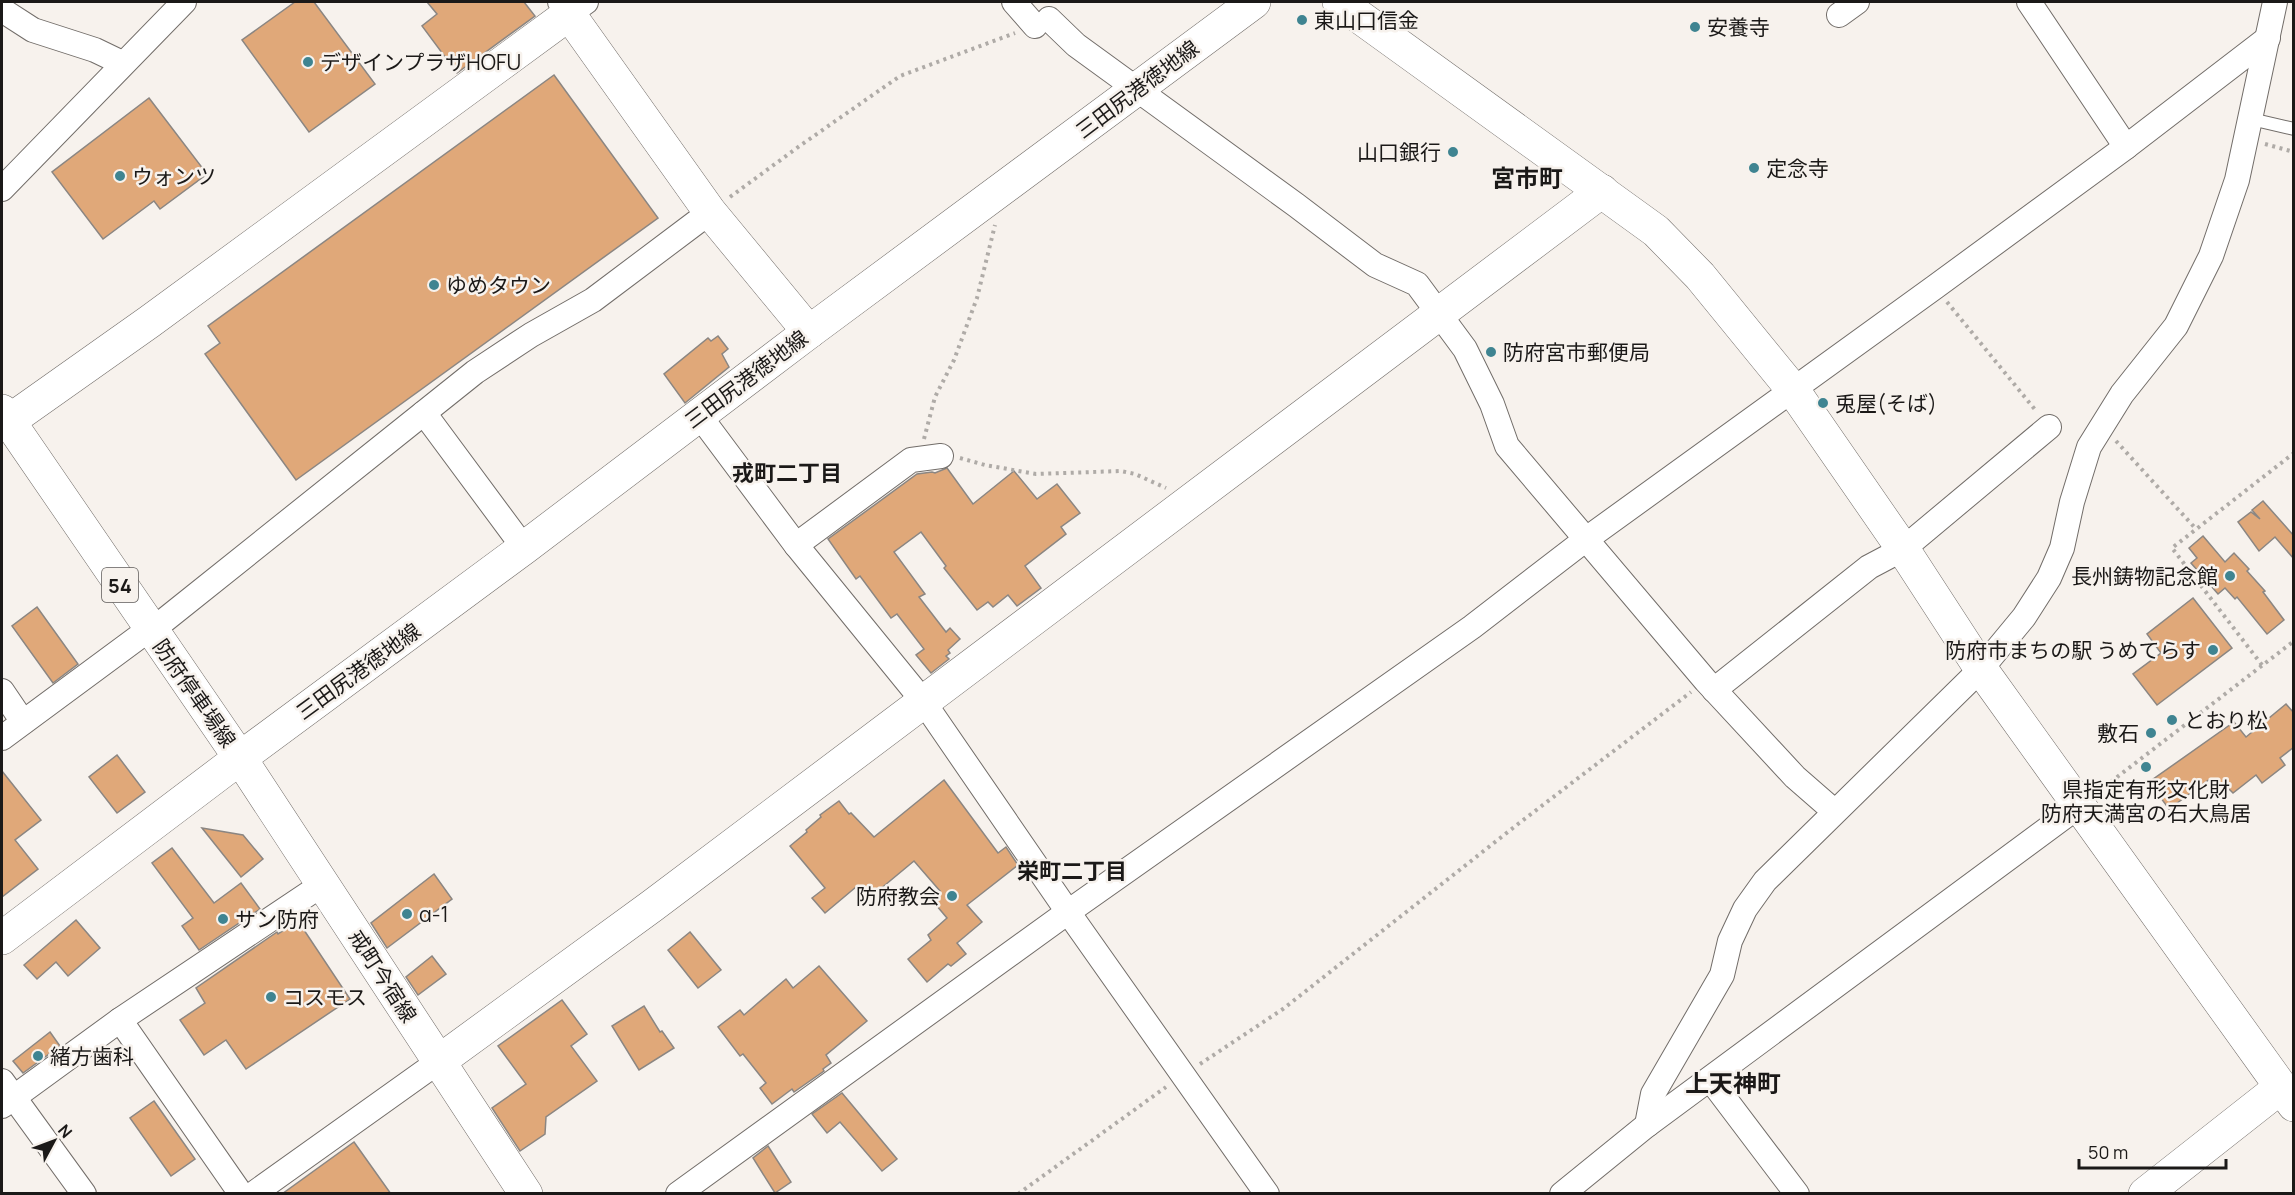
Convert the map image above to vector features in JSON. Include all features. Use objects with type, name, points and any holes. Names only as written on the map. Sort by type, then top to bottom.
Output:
[{"type":"street","points":[[2,189],[122,63],[184,2]]},
{"type":"street","points":[[1014,2],[1296,205],[1374,265],[1417,284],[1466,349],[1492,404],[1507,446],[1710,685],[1795,777],[1834,811]]},
{"type":"street","name":"三田尻港徳地線","points":[[240,758],[1254,2]]},
{"type":"street","points":[[1339,2],[1656,231],[1700,276],[1793,390],[1903,549],[1981,669],[2289,1090],[2145,1194]]},
{"type":"street","points":[[2029,2],[2126,147]]},
{"type":"street","points":[[1647,1125],[1653,1094],[1722,975],[1730,941],[1746,909],[1765,881],[1981,669],[2024,617],[2049,578],[2062,548],[2072,502],[2089,447],[2122,394],[2175,326],[2211,256],[2237,180],[2275,2]]},
{"type":"street","points":[[5,416],[159,315],[572,6],[710,212],[809,332]]},
{"type":"street","points":[[2,10],[33,30],[95,50],[122,63]]},
{"type":"street","points":[[678,1194],[1068,912],[1472,627],[1585,540],[1935,288],[2126,147],[2268,38]]},
{"type":"street","points":[[253,1194],[643,913],[1602,191]]},
{"type":"street","points":[[2,738],[145,634],[475,372],[531,335],[593,300],[710,212]]},
{"type":"street","points":[[424,413],[524,548]]},
{"type":"street","points":[[699,415],[796,545],[923,701],[1182,1076],[1267,1194]]},
{"type":"street","name":"防府停車場線","points":[[2,938],[240,758],[145,634],[5,416]]},
{"type":"street","points":[[1710,685],[1869,567],[1903,549],[2049,427]]},
{"type":"street","points":[[796,545],[893,471],[911,460],[932,457]]},
{"type":"street","points":[[2,691],[23,722]]},
{"type":"street","name":"戒町今宿線","points":[[240,758],[526,1194]]},
{"type":"street","points":[[1562,1194],[1647,1125],[2080,805]]},
{"type":"street","points":[[84,1194],[6,1095],[323,884]]},
{"type":"street","points":[[120,1020],[241,1194]]},
{"type":"street","points":[[1710,1079],[1797,1194]]},
{"type":"lane","points":[[2249,129],[2294,129]]},
{"type":"path","points":[[710,212],[900,76],[1042,23]]},
{"type":"path","points":[[2249,129],[2294,152]]},
{"type":"path","points":[[1005,187],[977,298],[954,360],[935,397],[925,436],[932,457],[958,457],[985,465],[1036,474],[1121,471],[1148,479]]},
{"type":"path","points":[[1935,288],[2049,427]]},
{"type":"path","points":[[2103,426],[2196,529]]},
{"type":"path","points":[[2262,665],[2172,548],[2294,453]]},
{"type":"path","points":[[2080,805],[2294,641]]},
{"type":"path","points":[[1018,1194],[1182,1076],[1283,1009],[1518,824],[1710,685]]},
{"type":"building","name":"デザインプラザHOFU","points":[[295,2],[314,2],[375,84],[309,132],[242,40]]},
{"type":"building","points":[[427,2],[524,2],[535,16],[457,73],[422,26],[437,14]]},
{"type":"building","points":[[554,75],[658,218],[296,480],[205,354],[220,343],[208,326]]},
{"type":"building","points":[[149,98],[207,174],[160,209],[154,201],[103,239],[52,172]]},
{"type":"building","points":[[718,336],[728,349],[722,354],[729,367],[685,403],[664,374],[708,338],[711,341]]},
{"type":"building","points":[[947,468],[973,504],[1014,471],[1037,499],[1057,484],[1080,513],[1061,527],[1066,534],[1025,566],[1041,588],[1017,606],[1008,595],[993,607],[988,602],[977,610],[944,568],[946,566],[921,532],[894,552],[925,594],[919,597],[946,632],[950,628],[960,639],[948,650],[950,653],[946,656],[949,659],[931,673],[916,655],[924,649],[897,614],[891,618],[860,576],[856,579],[828,539],[917,474],[935,473]]},
{"type":"building","points":[[2263,501],[2294,536],[2294,559],[2275,537],[2259,551],[2238,522],[2251,512],[2260,519],[2252,510]]},
{"type":"building","points":[[2203,536],[2225,562],[2234,553],[2249,569],[2247,571],[2265,591],[2263,592],[2284,620],[2267,634],[2237,597],[2235,599],[2225,588],[2218,594],[2191,563],[2197,558],[2189,548]]},
{"type":"building","name":"防府市まちの駅 うめてらす","points":[[2193,598],[2232,648],[2157,705],[2133,674],[2161,653],[2147,634]]},
{"type":"building","points":[[37,607],[78,664],[53,683],[12,626]]},
{"type":"building","points":[[2286,704],[2294,713],[2294,747],[2280,758],[2285,765],[2262,783],[2256,775],[2233,793],[2228,788],[2222,793],[2210,779],[2169,809],[2149,782],[2234,722],[2246,737]]},
{"type":"building","points":[[117,755],[145,792],[117,813],[89,777]]},
{"type":"building","points":[[2,771],[41,820],[15,840],[38,869],[2,897]]},
{"type":"building","points":[[944,780],[998,853],[1006,847],[1018,865],[967,905],[982,922],[957,943],[966,954],[951,966],[948,964],[927,982],[908,959],[931,940],[928,935],[947,918],[931,899],[940,891],[914,861],[867,900],[856,887],[825,913],[812,898],[825,888],[790,846],[807,832],[806,830],[821,817],[820,815],[839,801],[849,814],[851,813],[874,837]]},
{"type":"building","points":[[202,828],[243,835],[263,859],[241,877]]},
{"type":"building","points":[[172,848],[214,903],[241,883],[260,909],[199,950],[182,926],[193,918],[152,863]]},
{"type":"building","points":[[434,874],[452,899],[387,948],[371,923]]},
{"type":"building","points":[[76,920],[100,948],[68,976],[56,962],[37,979],[24,965]]},
{"type":"building","points":[[298,921],[350,999],[246,1069],[226,1040],[204,1055],[180,1020],[205,1003],[196,988],[277,932],[278,934]]},
{"type":"building","points":[[690,932],[721,970],[698,988],[668,950]]},
{"type":"building","points":[[432,956],[446,974],[418,995],[406,977]]},
{"type":"building","points":[[819,966],[867,1021],[826,1055],[831,1063],[823,1069],[824,1071],[794,1092],[792,1089],[772,1104],[760,1088],[766,1083],[743,1054],[740,1056],[718,1027],[740,1010],[744,1015],[786,979],[793,988]]},
{"type":"building","points":[[562,1000],[587,1034],[571,1046],[597,1081],[546,1117],[545,1134],[520,1151],[492,1108],[526,1084],[498,1046]]},
{"type":"building","points":[[644,1006],[660,1032],[662,1031],[674,1048],[639,1070],[612,1026]]},
{"type":"building","name":"緒方歯科","points":[[50,1032],[60,1046],[23,1073],[13,1061]]},
{"type":"building","points":[[842,1093],[897,1159],[882,1171],[840,1122],[827,1133],[812,1114]]},
{"type":"building","points":[[154,1101],[195,1159],[171,1176],[130,1118]]},
{"type":"building","points":[[354,1142],[391,1194],[282,1194]]},
{"type":"building","points":[[768,1146],[791,1182],[775,1193],[753,1158]]},
{"type":"place","name":"東山口信金","points":[[1302,20]]},
{"type":"place","name":"安養寺","points":[[1695,27]]},
{"type":"place","name":"デザインプラザHOFU","points":[[308,62]]},
{"type":"place","name":"山口銀行","points":[[1453,152]]},
{"type":"place","name":"定念寺","points":[[1754,168]]},
{"type":"place","name":"ウォンツ","points":[[120,176]]},
{"type":"place","name":"ゆめタウン","points":[[434,285]]},
{"type":"place","name":"防府宮市郵便局","points":[[1491,352]]},
{"type":"place","name":"兎屋(そば)","points":[[1823,403]]},
{"type":"place","name":"長州鋳物記念館","points":[[2230,576]]},
{"type":"place","name":"防府市まちの駅 うめてらす","points":[[2213,650]]},
{"type":"place","name":"とおり松","points":[[2172,720]]},
{"type":"place","name":"敷石","points":[[2151,733]]},
{"type":"place","name":"県指定有形文化財 防府天満宮の石大鳥居","points":[[2146,767]]},
{"type":"place","name":"防府教会","points":[[952,896]]},
{"type":"place","name":"α-1","points":[[407,914]]},
{"type":"place","name":"サン防府","points":[[223,919]]},
{"type":"place","name":"コスモス","points":[[271,997]]},
{"type":"place","name":"緒方歯科","points":[[38,1056]]},
{"type":"district","name":"宮市町","points":[[1527,177]]},
{"type":"district","name":"戎町二丁目","points":[[787,473]]},
{"type":"district","name":"栄町二丁目","points":[[1072,871]]},
{"type":"district","name":"上天神町","points":[[1733,1082]]}]
